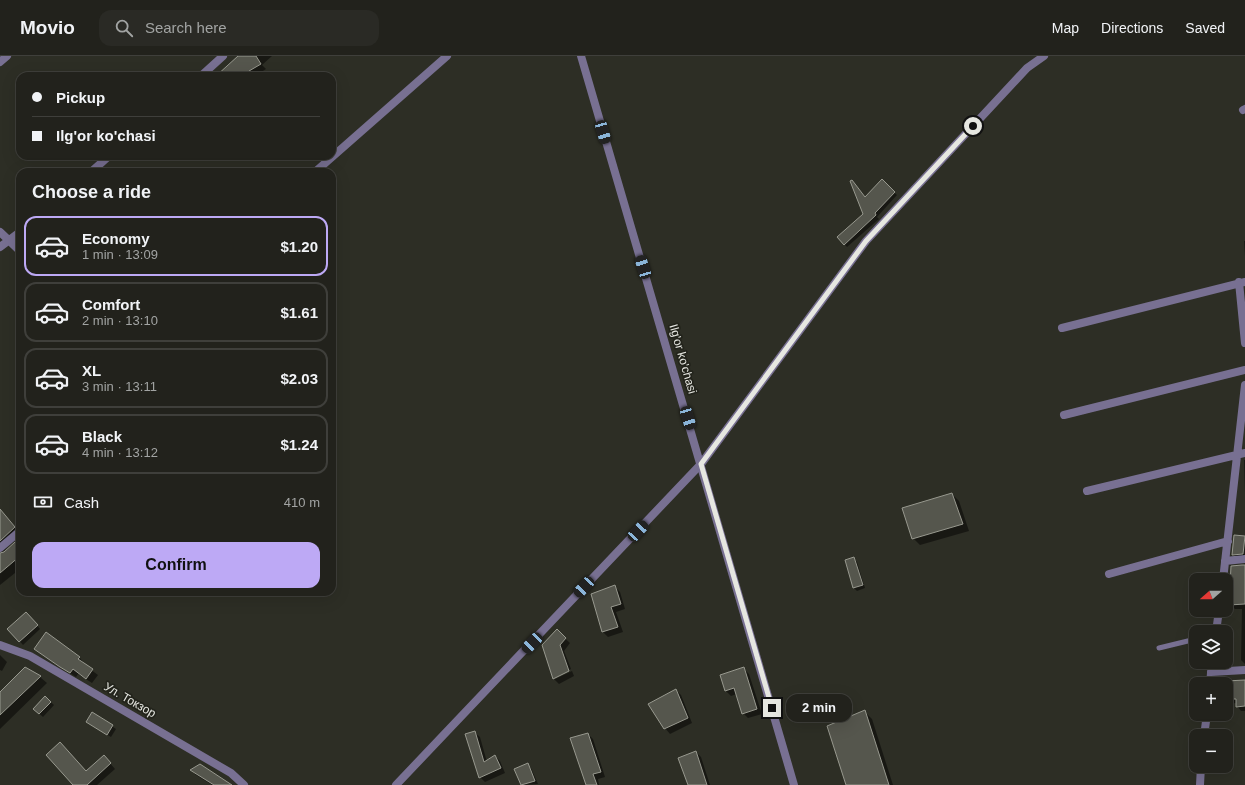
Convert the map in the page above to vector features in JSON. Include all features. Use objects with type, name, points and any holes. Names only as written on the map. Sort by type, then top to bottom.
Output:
[{"type":"street","points":[[0,62],[6,56]]},
{"type":"street","points":[[205,72],[223,56]]},
{"type":"street","points":[[336,154],[447,56]]},
{"type":"street","name":"Ilg'or ko'chasi","points":[[581,56],[794,785]]},
{"type":"street","points":[[396,785],[701,464],[866,241],[1027,68],[1044,56]]},
{"type":"street","points":[[96,168],[105,160]]},
{"type":"street","points":[[320,168],[329,160]]},
{"type":"street","points":[[0,232],[16,247]]},
{"type":"street","points":[[0,247],[16,235]]},
{"type":"street","points":[[1062,328],[1242,282],[1245,343]]},
{"type":"street","points":[[1064,415],[1245,370]]},
{"type":"street","points":[[1224,573],[1241,454],[1245,385]]},
{"type":"street","points":[[1087,491],[1241,454]]},
{"type":"street","points":[[0,548],[16,534]]},
{"type":"street","points":[[1110,574],[1228,541]]},
{"type":"street","points":[[1225,561],[1245,559]]},
{"type":"street","name":"Ул. Токзор","points":[[0,644],[37,660],[231,774],[244,785]]},
{"type":"street","points":[[1211,669],[1211,677]]},
{"type":"street","points":[[1211,672],[1245,670]]},
{"type":"street","points":[[1200,785],[1201,773]]},
{"type":"lane","points":[[1159,648],[1189,641]]},
{"type":"building","points":[[238,56],[256,56],[261,64],[249,71],[250,72],[220,72]]},
{"type":"building","points":[[882,179],[895,192],[875,213],[876,215],[844,245],[837,237],[863,214],[850,181],[852,180],[865,197]]},
{"type":"building","points":[[952,493],[963,524],[912,539],[902,508]]},
{"type":"building","points":[[0,509],[15,527],[0,541]]},
{"type":"building","points":[[1234,535],[1245,536],[1243,554],[1232,555]]},
{"type":"building","points":[[15,542],[16,543],[16,559],[0,573],[0,553],[4,552]]},
{"type":"building","points":[[854,557],[863,585],[853,588],[845,560]]},
{"type":"building","points":[[1245,565],[1245,604],[1233,605],[1233,573],[1231,573],[1231,566]]},
{"type":"building","points":[[615,585],[621,604],[611,607],[618,627],[602,632],[591,594]]},
{"type":"building","points":[[26,612],[38,625],[19,642],[7,629]]},
{"type":"building","points":[[557,629],[566,638],[560,645],[569,671],[553,679],[542,645]]},
{"type":"building","points":[[46,632],[80,657],[78,659],[93,669],[86,679],[73,669],[70,673],[34,649]]},
{"type":"building","points":[[25,667],[41,676],[0,715],[0,692]]},
{"type":"building","points":[[744,667],[757,709],[742,714],[734,688],[725,691],[720,675]]},
{"type":"building","points":[[1245,680],[1245,706],[1236,707],[1236,699],[1233,699],[1233,681]]},
{"type":"building","points":[[676,689],[688,718],[664,729],[648,704]]},
{"type":"building","points":[[45,696],[51,702],[39,714],[33,709]]},
{"type":"building","points":[[865,710],[889,785],[846,785],[827,726]]},
{"type":"building","points":[[92,712],[113,725],[107,735],[86,722]]},
{"type":"building","points":[[475,731],[484,762],[495,755],[501,768],[479,778],[465,734]]},
{"type":"building","points":[[588,733],[601,772],[593,774],[597,785],[586,785],[570,738]]},
{"type":"building","points":[[60,742],[86,771],[104,755],[111,763],[87,785],[73,785],[46,755]]},
{"type":"building","points":[[696,751],[707,785],[688,785],[678,758]]},
{"type":"building","points":[[528,763],[535,781],[521,785],[514,769]]},
{"type":"building","points":[[200,764],[232,785],[214,785],[190,770]]},
{"type":"route","points":[[772,708],[701,464],[866,241],[973,126]]}]
